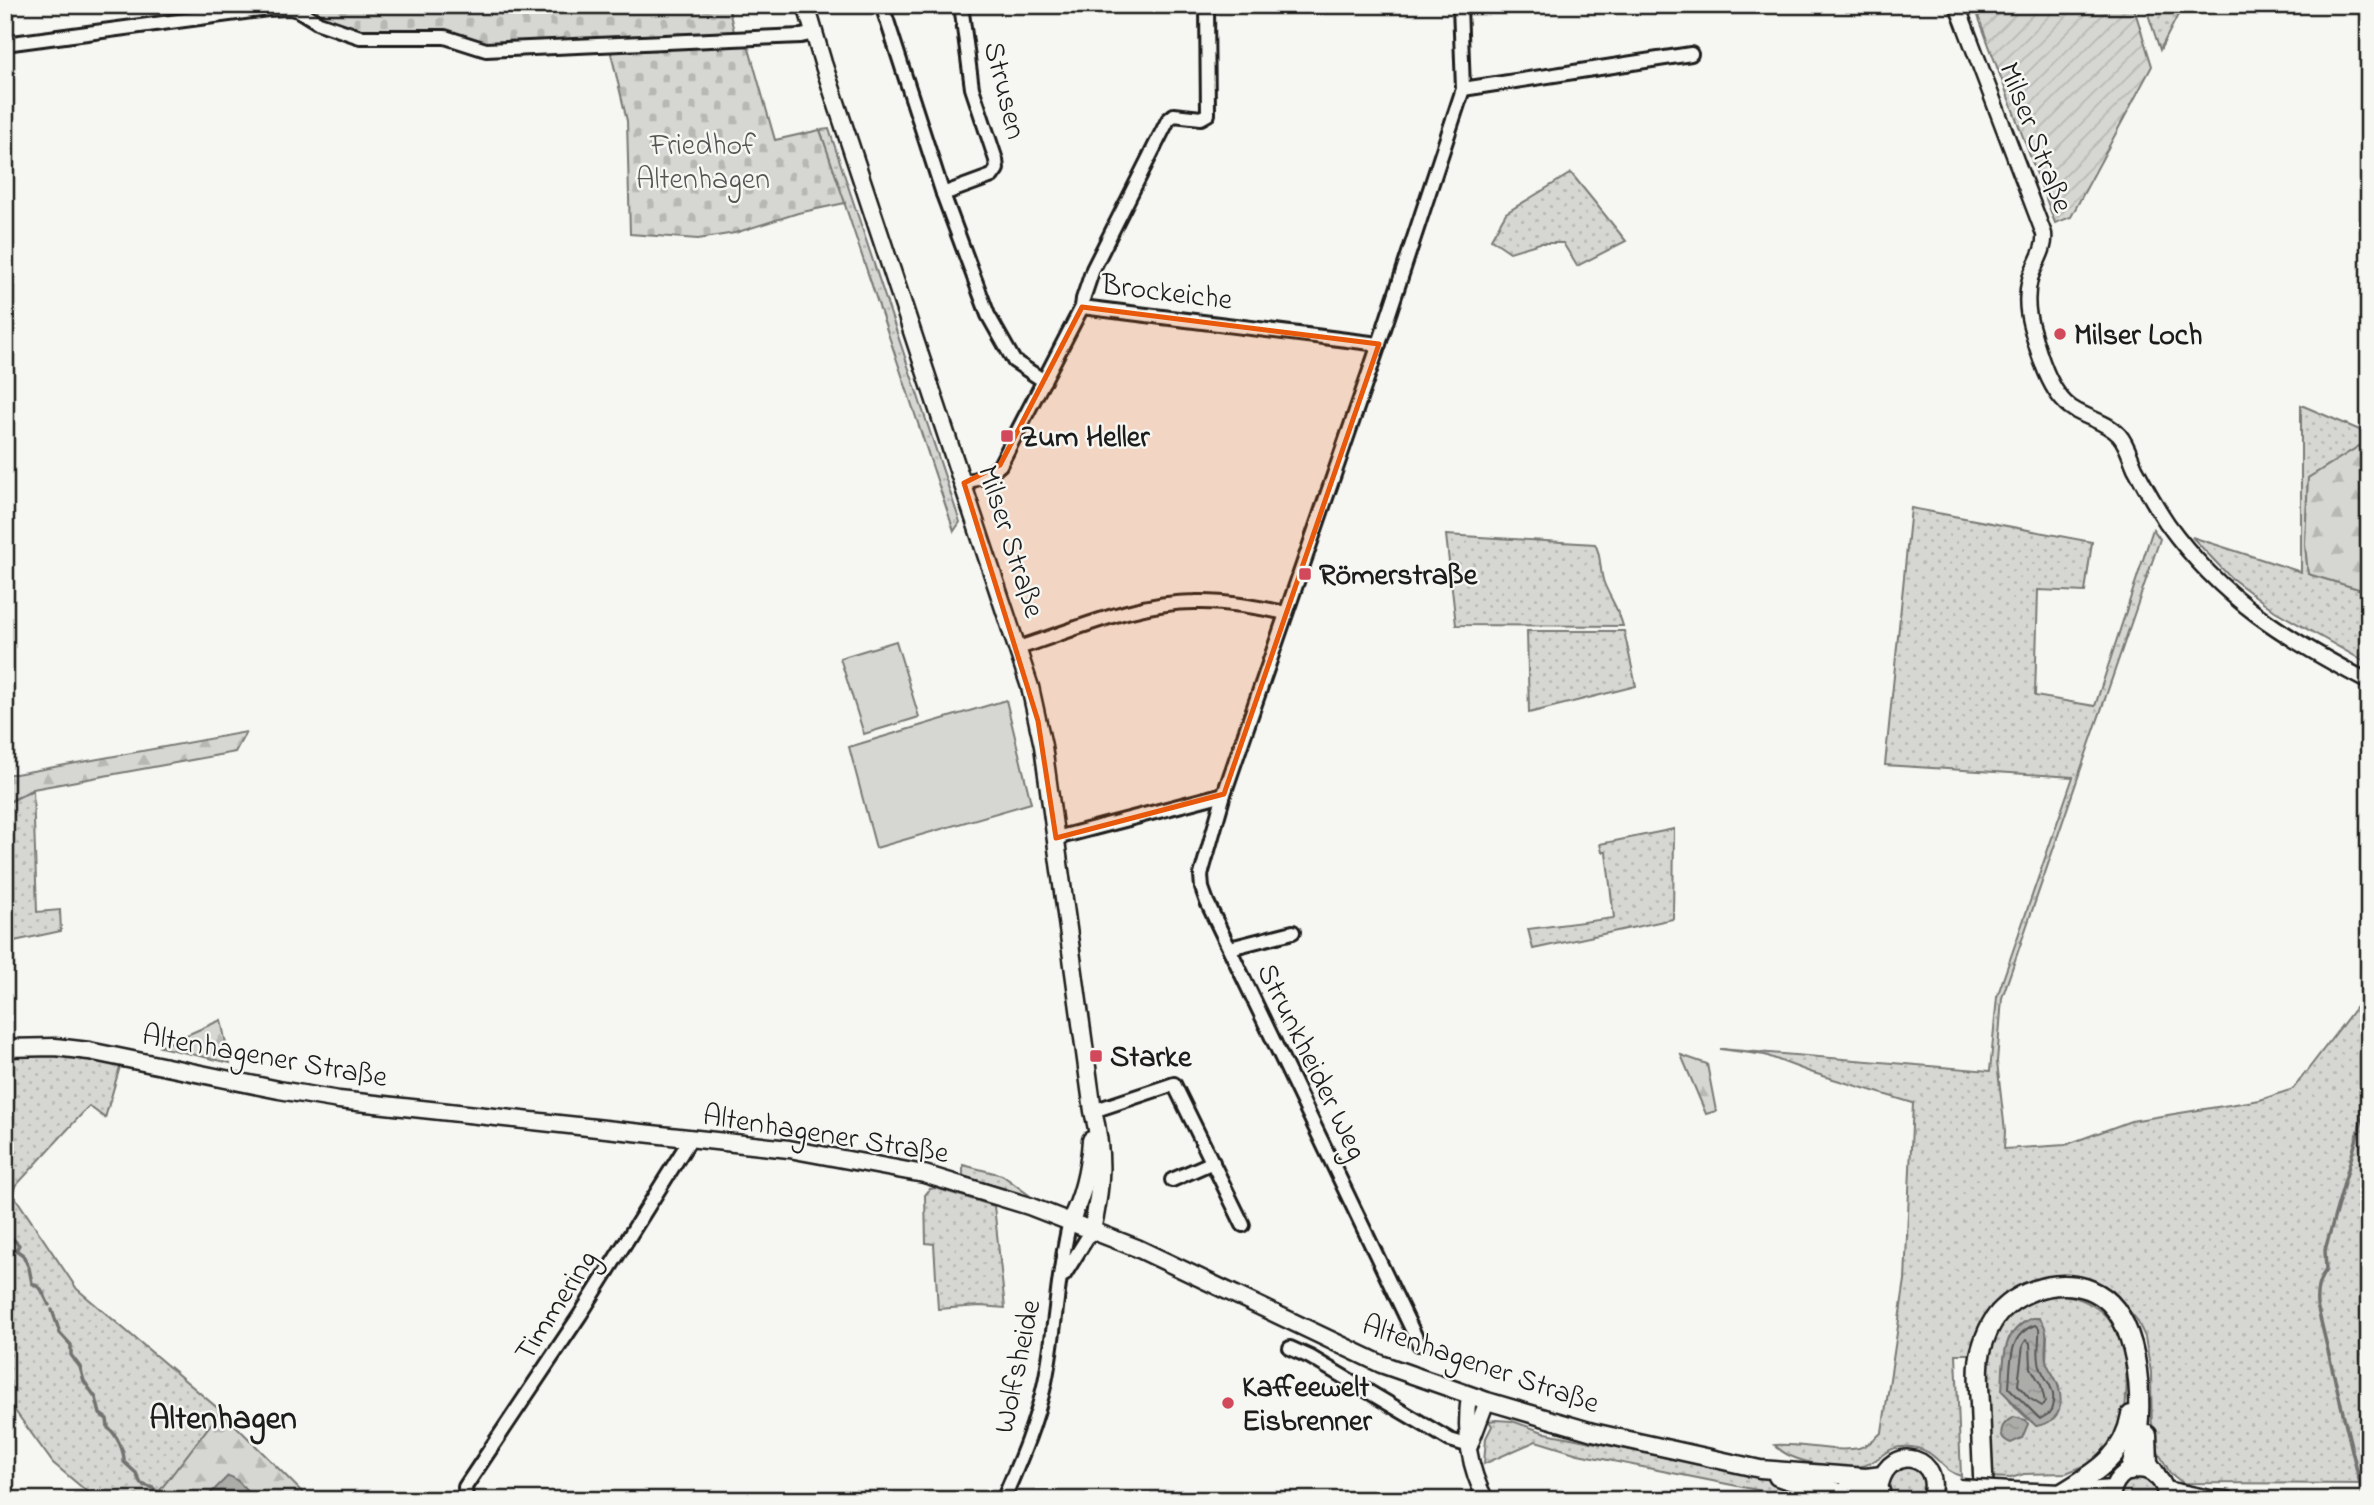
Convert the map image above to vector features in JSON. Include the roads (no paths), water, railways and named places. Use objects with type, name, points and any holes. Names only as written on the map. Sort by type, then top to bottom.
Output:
[{"type":"main road","name":"Milser Straße","points":[[806,5],[1030,687],[1043,746],[1093,1111],[1101,1142],[1101,1175],[1092,1230]]},
{"type":"main road","name":"Altenhagener Straße","points":[[5,1048],[80,1049],[339,1100],[789,1149],[886,1166],[958,1183],[1070,1221],[1138,1248],[1381,1364],[1487,1401],[1593,1432],[1760,1469],[1866,1477],[1883,1489]]},
{"type":"main road","name":"Milser Straße","points":[[1070,1221],[1080,1203],[1086,1181],[1093,1111]]},
{"type":"main road","points":[[2073,1276],[2111,1294],[2136,1324],[2145,1351],[2147,1369],[2148,1463],[2167,1495],[2227,1500]]},
{"type":"main road","points":[[1984,1500],[1980,1354],[1989,1328],[2002,1309],[2025,1293],[2047,1286],[2069,1285],[2091,1291],[2109,1301],[2122,1319],[2132,1341],[2137,1377],[2137,1452],[2130,1471]]},
{"type":"main road","points":[[2062,1493],[2107,1463],[2118,1451],[2130,1423],[2137,1377]]},
{"type":"main road","points":[[1883,1489],[1893,1462],[1899,1459],[1912,1459],[1923,1463],[1933,1477],[1943,1484],[1959,1488],[2112,1494],[2118,1479],[2130,1471],[2140,1469],[2156,1475]]},
{"type":"main road","name":"Altenhagener Straße","points":[[1760,1469],[1778,1476],[1883,1489]]},
{"type":"main road","points":[[1778,1476],[1859,1500]]},
{"type":"main road","points":[[1931,1500],[1934,1491],[1933,1477]]},
{"type":"main road","points":[[1931,1500],[1959,1488]]},
{"type":"main road","points":[[2062,1493],[2092,1500]]},
{"type":"street","points":[[882,5],[943,194],[988,315],[1014,361],[1044,382]]},
{"type":"street","name":"Strusen","points":[[943,194],[992,176],[997,169],[972,88],[961,5]]},
{"type":"street","points":[[1082,307],[1093,269],[1168,120],[1174,115],[1201,118],[1208,114],[1207,5]]},
{"type":"street","points":[[1056,838],[1224,794],[1379,344],[1462,89],[1460,5]]},
{"type":"street","name":"Milser Straße","points":[[1957,5],[2044,234],[2044,243],[2030,278],[2028,313],[2054,392],[2074,410],[2118,433],[2166,522],[2218,584],[2283,634],[2369,682]]},
{"type":"street","points":[[5,44],[290,8],[352,36],[445,37],[486,50],[801,36],[814,33]]},
{"type":"street","points":[[1462,89],[1691,54]]},
{"type":"street","name":"Brockeiche","points":[[964,484],[988,475],[1000,465],[1082,307],[1379,344]]},
{"type":"street","points":[[1018,648],[1124,613],[1171,603],[1218,603],[1286,613]]},
{"type":"street","name":"Strunkheider Weg","points":[[1224,794],[1201,875],[1202,888],[1419,1345]]},
{"type":"street","points":[[1230,948],[1293,932]]},
{"type":"street","points":[[1093,1111],[1174,1084],[1243,1225]]},
{"type":"street","name":"Timmering","points":[[466,1500],[466,1487],[580,1315],[691,1138]]},
{"type":"street","points":[[1172,1180],[1213,1162]]},
{"type":"street","name":"Wolfsheide","points":[[1003,1500],[1036,1418],[1045,1380],[1061,1281],[1063,1248],[1070,1221]]},
{"type":"street","name":"Wolfsheide","points":[[1061,1281],[1092,1230]]},
{"type":"street","points":[[1290,1348],[1310,1357],[1450,1440],[1470,1446]]},
{"type":"street","points":[[1469,1395],[1466,1418],[1473,1474],[1486,1500]]},
{"type":"street","points":[[1470,1446],[1487,1401]]},
{"type":"water","points":[[2032,1318],[2039,1318],[2045,1328],[2046,1360],[2060,1396],[2056,1415],[2045,1424],[2036,1426],[2002,1391],[2004,1358],[2009,1339],[2014,1331]]},
{"type":"water","points":[[2014,1417],[2026,1420],[2028,1424],[2022,1438],[2011,1443],[2001,1434],[2003,1426]]},
{"type":"water","points":[[228,1476],[239,1482],[248,1493],[243,1500],[204,1500]]},
{"type":"waterway","points":[[2364,1500],[2317,1305],[2317,1291],[2326,1270],[2325,1250],[2362,1120],[2364,1092],[2369,1083]]},
{"type":"waterway","points":[[5,1226],[7,1233],[19,1245],[16,1250],[23,1255],[32,1283],[41,1289],[49,1305]]},
{"type":"waterway","points":[[52,1310],[60,1333],[71,1345],[71,1355],[96,1398],[100,1414],[107,1419],[108,1428],[119,1443],[124,1462],[136,1473],[141,1484],[153,1488],[166,1500]]},
{"type":"place","name":"Milser Loch","points":[[2060,334]]},
{"type":"place","name":"Zum Heller","points":[[1007,436]]},
{"type":"place","name":"Römerstraße","points":[[1305,574]]},
{"type":"place","name":"Starke","points":[[1096,1056]]},
{"type":"place","name":"Kaffeewelt Eisbrenner","points":[[1228,1403]]},
{"type":"district","name":"Altenhagen","points":[[223,1416]]},
{"type":"park label","name":"Friedhof Altenhagen","points":[[703,161]]}]
